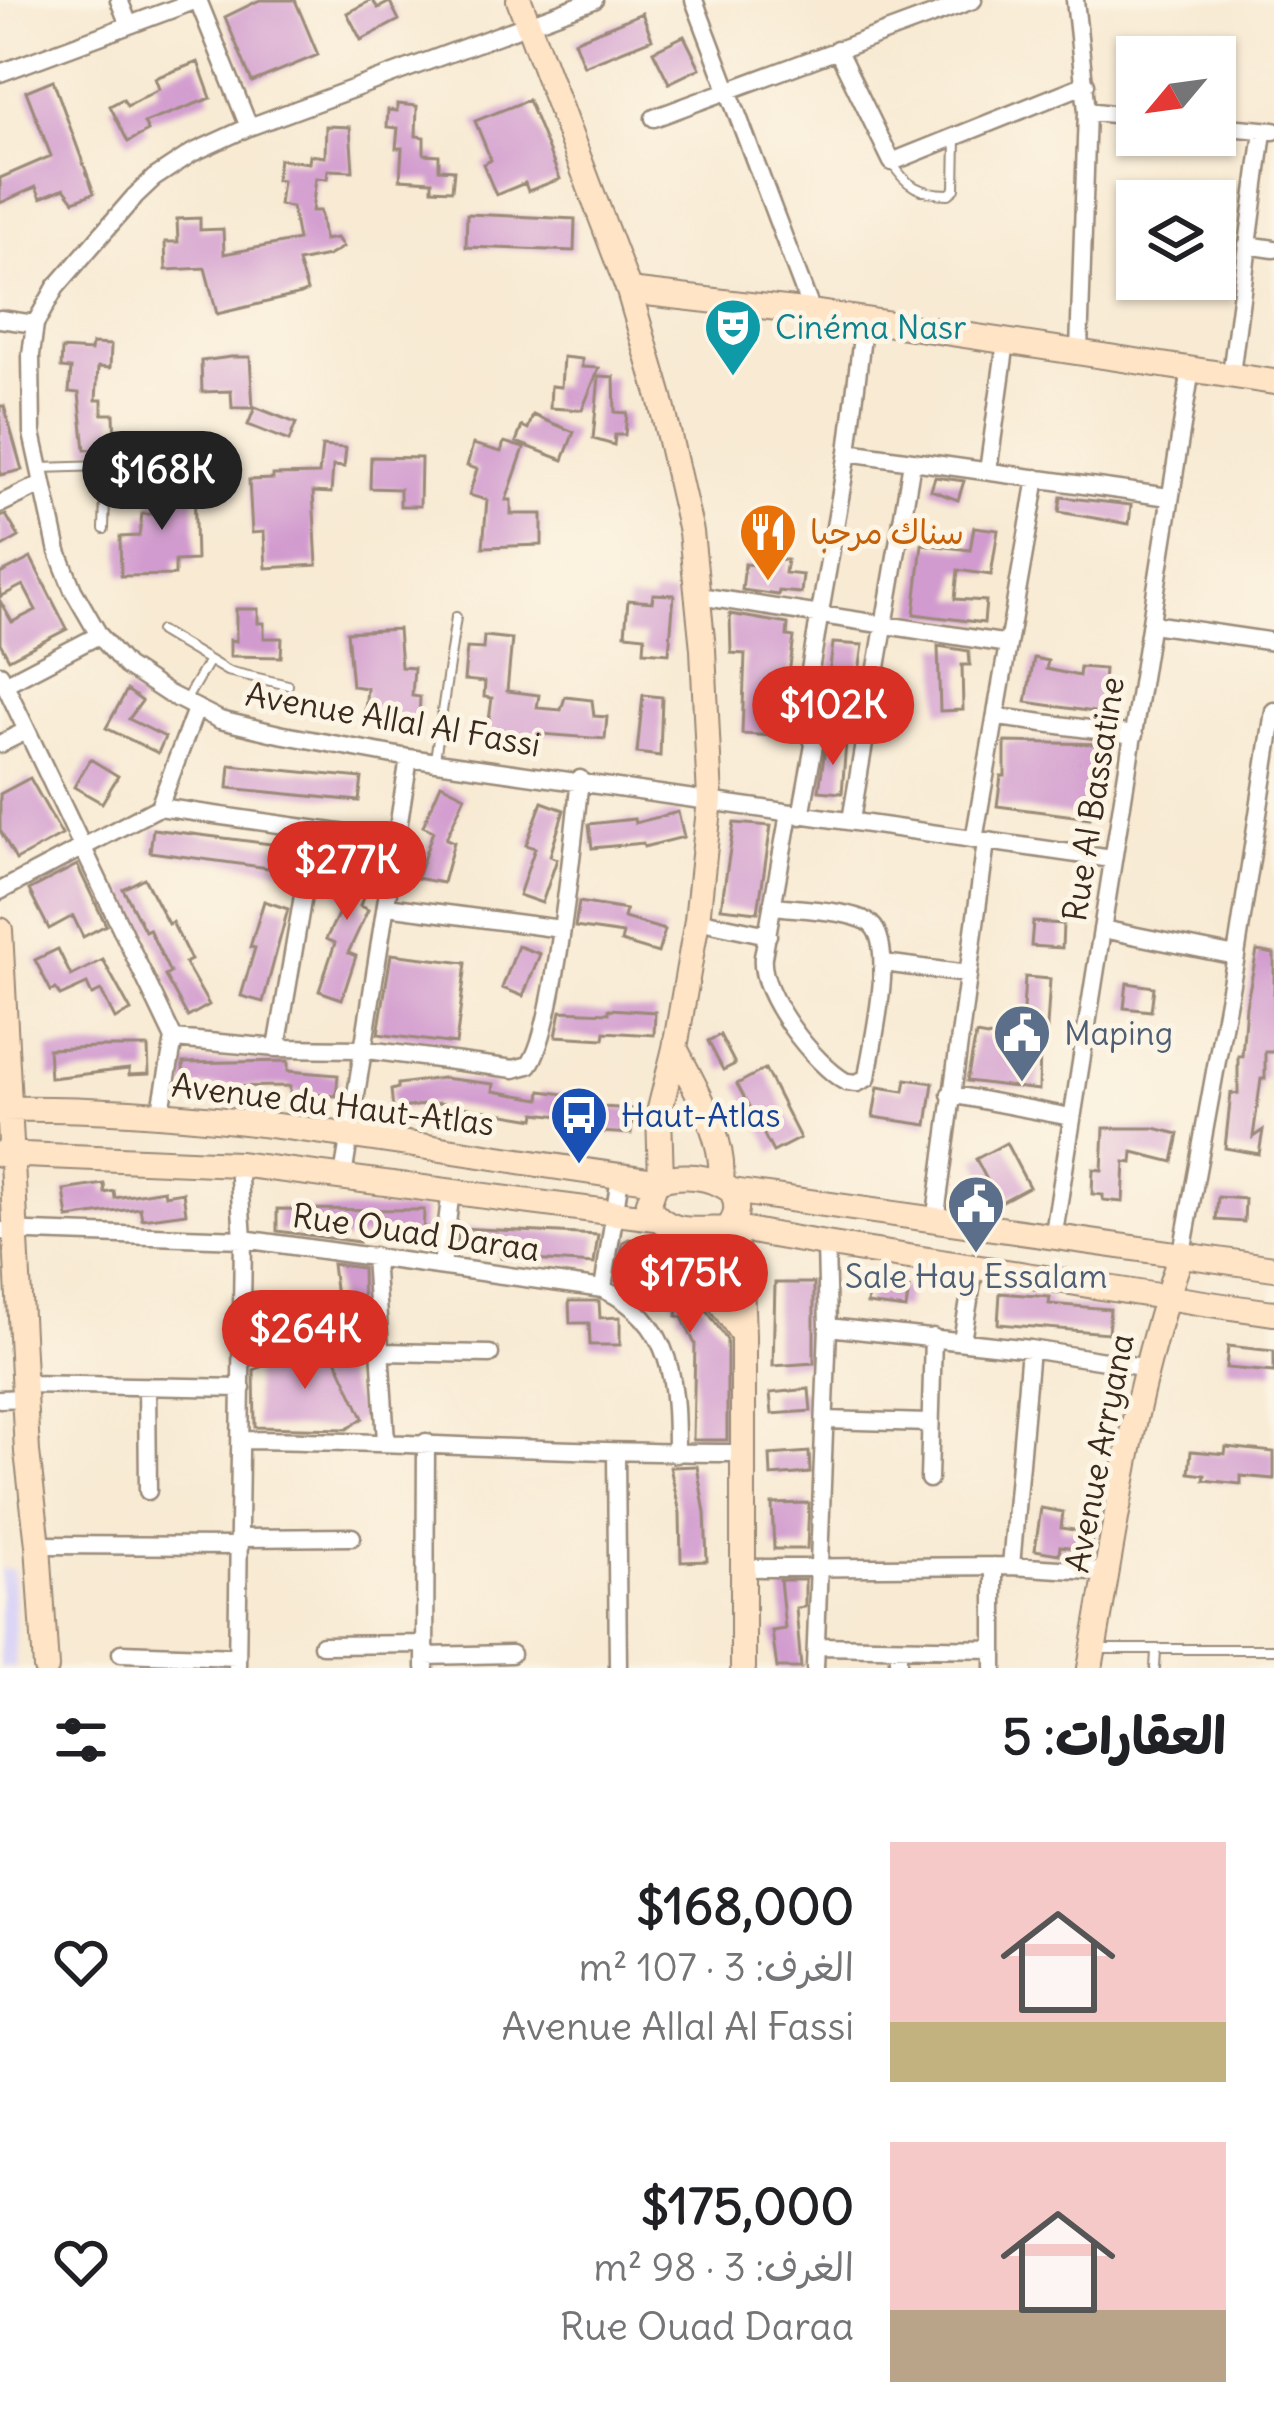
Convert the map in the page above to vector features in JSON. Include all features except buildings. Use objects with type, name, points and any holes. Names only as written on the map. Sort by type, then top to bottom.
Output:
[{"type":"street","points":[[119,0],[129,26]]},
{"type":"street","points":[[0,73],[198,0],[249,127]]},
{"type":"street","points":[[520,0],[629,291],[680,474],[699,596],[710,800],[697,920],[659,1113],[659,1180],[648,1204],[742,1335]]},
{"type":"street","name":"Avenue Allal Al Fassi","points":[[594,0],[249,127],[192,154],[154,178],[56,287],[35,324],[30,402],[40,476],[65,574],[99,635],[127,666],[190,705],[220,720],[279,734],[409,758],[1112,859]]},
{"type":"street","points":[[694,0],[812,312]]},
{"type":"street","points":[[653,118],[973,0]]},
{"type":"street","points":[[1075,0],[1087,111],[1079,351]]},
{"type":"street","points":[[838,49],[892,162],[1086,84]]},
{"type":"street","points":[[1087,111],[1116,114]]},
{"type":"street","points":[[1231,374],[1247,245],[1268,132],[1236,128]]},
{"type":"street","points":[[1247,245],[1274,249]]},
{"type":"street","points":[[629,291],[812,312],[1274,382]]},
{"type":"street","points":[[0,319],[35,324]]},
{"type":"street","points":[[774,906],[870,923],[881,939],[884,963],[867,1078],[846,1082],[816,1059],[768,987],[761,966],[774,906],[795,815],[814,745],[803,710],[848,452],[864,320]]},
{"type":"street","points":[[988,471],[1006,343]]},
{"type":"street","name":"Rue Al Bassatine","points":[[1053,1239],[1191,369]]},
{"type":"street","points":[[848,452],[1169,497]]},
{"type":"street","points":[[851,820],[912,462]]},
{"type":"street","points":[[0,504],[40,476]]},
{"type":"street","points":[[934,1222],[980,841],[1037,478]]},
{"type":"street","points":[[699,596],[1008,644]]},
{"type":"street","points":[[1152,624],[1274,642]]},
{"type":"street","points":[[99,635],[3,679],[175,1039],[160,1115]]},
{"type":"street","points":[[159,807],[190,705]]},
{"type":"street","points":[[1182,1253],[1265,819],[1274,713]]},
{"type":"street","points":[[998,717],[1134,735]]},
{"type":"street","points":[[0,744],[26,730]]},
{"type":"street","points":[[343,1177],[409,758]]},
{"type":"street","points":[[175,1039],[361,1049],[514,1069],[529,1065],[535,1057],[561,929],[580,779]]},
{"type":"street","points":[[0,891],[159,807],[396,841]]},
{"type":"street","points":[[278,1048],[314,831]]},
{"type":"street","points":[[386,906],[561,929]]},
{"type":"street","points":[[697,920],[768,935]]},
{"type":"street","points":[[1102,929],[1236,956]]},
{"type":"street","points":[[0,930],[4,1154],[16,1394],[38,1545],[46,1668]]},
{"type":"street","points":[[884,963],[967,974]]},
{"type":"street","points":[[675,1048],[717,1140],[727,1187],[737,1203],[736,1217],[728,1228]]},
{"type":"street","points":[[950,1094],[1072,1117]]},
{"type":"street","name":"Avenue du Haut-Atlas","points":[[4,1109],[160,1115],[348,1136],[620,1177],[693,1177],[727,1187]]},
{"type":"street","points":[[4,1154],[238,1164],[451,1190],[614,1213],[704,1232],[728,1228],[1274,1313]]},
{"type":"street","points":[[121,1653],[237,1663],[244,1239],[238,1164]]},
{"type":"street","points":[[620,1177],[603,1289],[633,1310],[663,1345],[676,1391],[676,1454]]},
{"type":"street","points":[[727,1187],[934,1222],[1274,1268]]},
{"type":"street","points":[[442,1266],[451,1190]]},
{"type":"street","points":[[728,1228],[740,1257],[743,1668]]},
{"type":"street","name":"Rue Ouad Daraa","points":[[7,1231],[244,1239],[603,1289]]},
{"type":"street","points":[[815,1668],[826,1246]]},
{"type":"street","name":"Avenue Arryana","points":[[1091,1658],[1148,1368],[1182,1253]]},
{"type":"street","points":[[374,1256],[386,1441]]},
{"type":"street","points":[[962,1340],[975,1267]]},
{"type":"street","points":[[827,1327],[962,1340],[1148,1368]]},
{"type":"street","points":[[929,1479],[933,1337]]},
{"type":"street","points":[[816,1646],[898,1648],[994,1659],[1030,1349]]},
{"type":"street","points":[[380,1352],[490,1354]]},
{"type":"street","points":[[147,1387],[148,1491]]},
{"type":"street","points":[[16,1394],[242,1388]]},
{"type":"street","points":[[825,1420],[929,1424]]},
{"type":"street","points":[[242,1440],[426,1442],[616,1454],[741,1453]]},
{"type":"street","points":[[425,1656],[426,1442]]},
{"type":"street","points":[[616,1454],[617,1668]]},
{"type":"street","points":[[38,1545],[352,1537]]},
{"type":"street","points":[[743,1568],[1003,1566],[1108,1572]]},
{"type":"street","points":[[322,1645],[425,1656],[511,1654]]},
{"type":"street","points":[[898,1648],[898,1668]]},
{"type":"lane","points":[[892,162],[903,181],[916,189],[949,194],[955,189],[956,136]]},
{"type":"lane","points":[[40,476],[136,465]]},
{"type":"lane","points":[[104,529],[106,466]]},
{"type":"lane","points":[[434,760],[457,617]]},
{"type":"lane","points":[[160,631],[208,662],[288,685]]},
{"type":"lane","points":[[190,705],[208,662]]},
{"type":"lane","points":[[1091,1658],[1156,1651],[1274,1649]]},
{"type":"lane","points":[[1155,1668],[1156,1651]]},
{"type":"shaded area","points":[[0,1569],[13,1569],[16,1668],[0,1668]]},
{"type":"place","name":"Cinéma Nasr","points":[[733,378]]},
{"type":"place","name":"سناك مرحبا","points":[[768,583]]},
{"type":"place","name":"Maping","points":[[1022,1084]]},
{"type":"place","name":"Haut-Atlas","points":[[579,1166]]},
{"type":"place","name":"Sale Hay Essalam","points":[[976,1255]]}]
